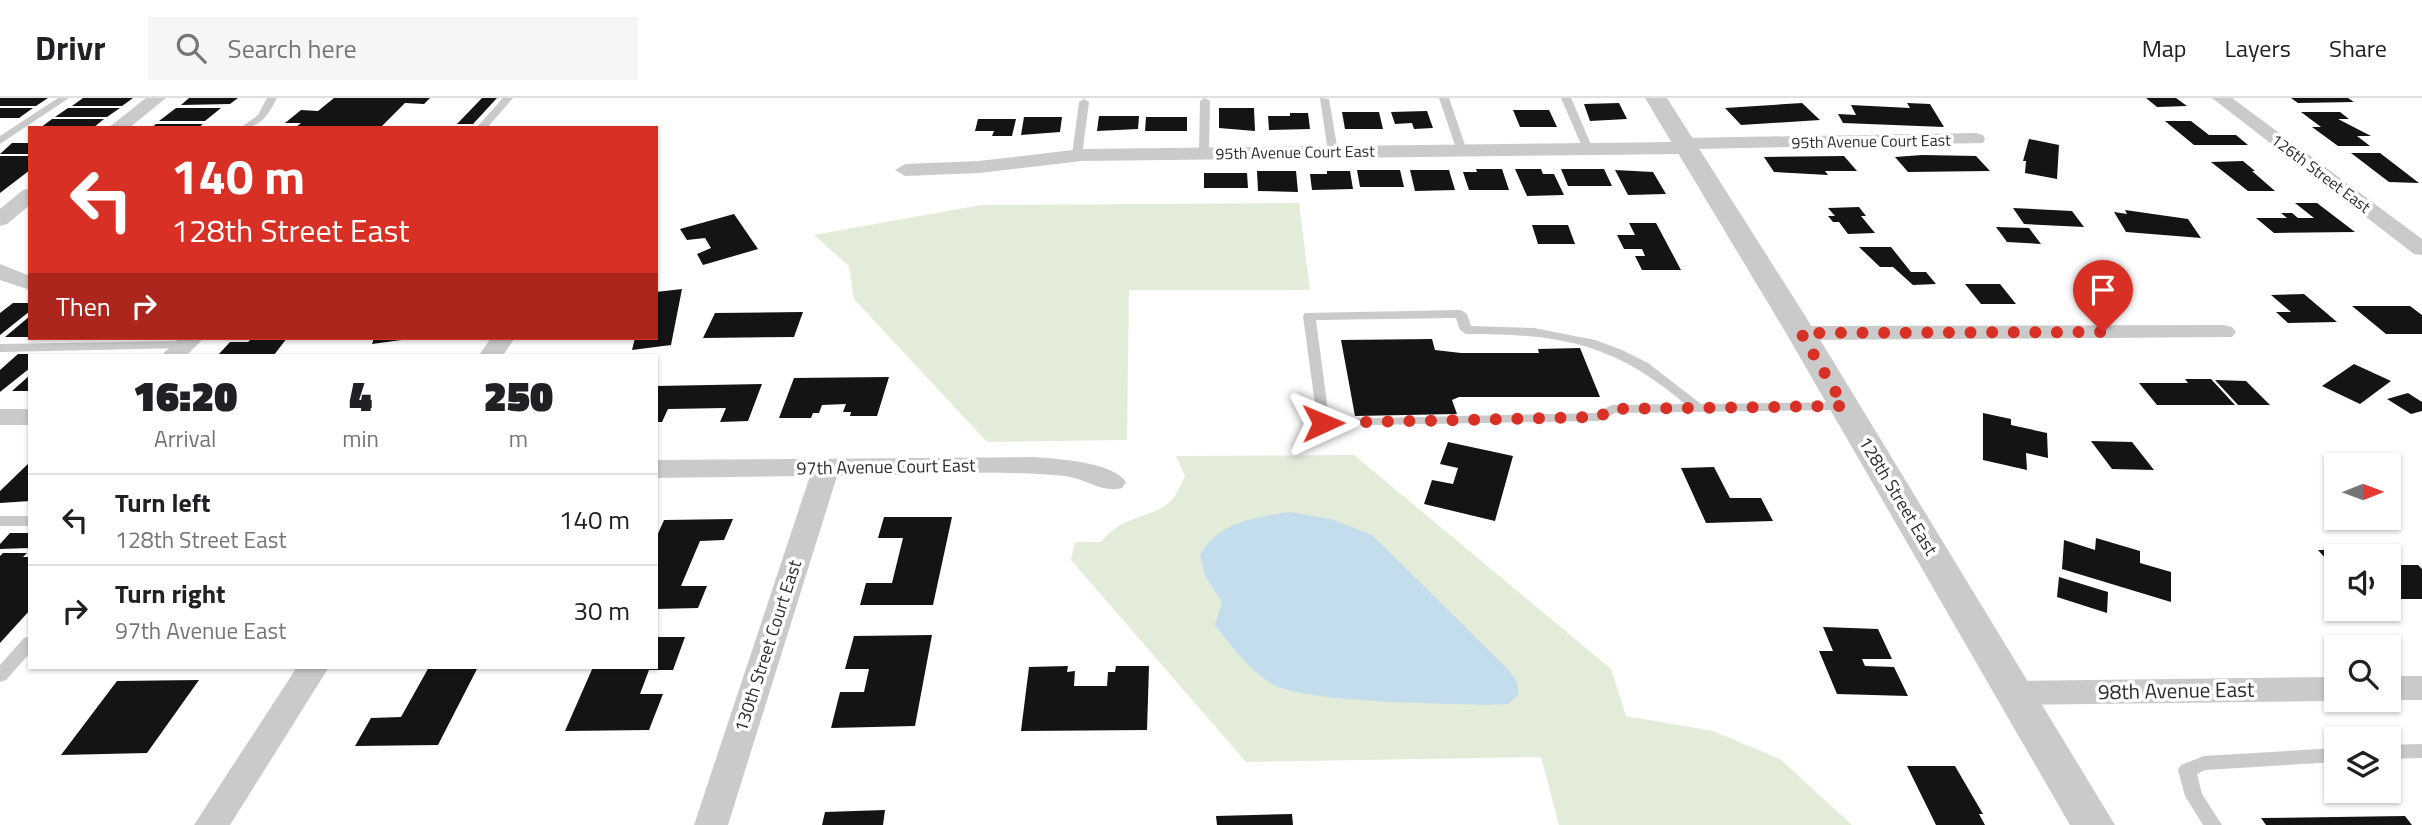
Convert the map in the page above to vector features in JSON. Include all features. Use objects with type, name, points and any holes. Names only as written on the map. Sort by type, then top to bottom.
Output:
[{"type":"street","points":[[120,126],[157,98]]},
{"type":"street","name":"128th Street East","points":[[1656,98],[1801,333],[2093,825]]},
{"type":"street","name":"126th Street East","points":[[2221,98],[2422,249]]},
{"type":"street","name":"95th Avenue Court East","points":[[905,170],[979,167],[1077,155],[1588,149],[1976,139]]},
{"type":"street","points":[[0,220],[28,196]]},
{"type":"street","points":[[0,271],[28,283]]},
{"type":"street","points":[[1801,333],[2224,332]]},
{"type":"street","points":[[0,417],[28,417]]},
{"type":"street","name":"97th Avenue Court East","points":[[658,469],[1035,465],[1077,469],[1113,482]]},
{"type":"street","name":"130th Street Court East","points":[[711,825],[825,468]]},
{"type":"street","points":[[211,825],[312,669]]},
{"type":"street","points":[[2401,688],[2422,688]]},
{"type":"street","name":"98th Avenue East","points":[[2015,693],[2324,689]]},
{"type":"lane","points":[[0,141],[64,98]]},
{"type":"lane","points":[[248,126],[262,117],[272,98]]},
{"type":"lane","points":[[483,126],[508,98]]},
{"type":"lane","points":[[1444,98],[1462,151]]},
{"type":"lane","points":[[1566,98],[1588,149]]},
{"type":"lane","points":[[1324,99],[1333,152]]},
{"type":"lane","points":[[1204,153],[1205,101]]},
{"type":"lane","points":[[1077,155],[1084,102]]},
{"type":"lane","points":[[1698,408],[1668,380],[1643,363],[1600,345],[1567,336],[1521,330],[1466,330],[1461,314],[1309,316],[1323,423],[1599,417],[1612,409],[1698,408],[1844,406]]},
{"type":"lane","points":[[0,348],[183,346]]},
{"type":"lane","points":[[0,521],[28,521]]},
{"type":"lane","points":[[0,676],[28,644]]},
{"type":"lane","points":[[2401,752],[2422,751]]},
{"type":"lane","points":[[2213,825],[2194,796],[2187,771],[2204,763],[2324,756]]},
{"type":"green space","points":[[1299,203],[1310,290],[1129,290],[1127,440],[987,442],[854,299],[849,266],[814,235],[981,205]]},
{"type":"green space","points":[[1354,455],[1611,669],[1626,716],[1713,731],[1780,759],[1852,825],[1559,825],[1541,757],[1246,762],[1071,560],[1075,542],[1101,542],[1120,525],[1160,509],[1168,503],[1185,476],[1176,456]]},
{"type":"water","points":[[1290,512],[1331,519],[1372,535],[1506,667],[1516,680],[1519,694],[1508,704],[1372,701],[1286,690],[1270,683],[1254,671],[1215,625],[1222,602],[1205,576],[1200,555],[1217,535],[1227,528],[1251,519]]},
{"type":"building","points":[[0,98],[48,98],[36,106],[0,106]]},
{"type":"building","points":[[83,98],[133,98],[122,106],[72,106]]},
{"type":"building","points":[[189,98],[238,98],[230,104],[181,105]]},
{"type":"building","points":[[334,98],[430,98],[424,104],[405,103],[382,126],[297,126],[301,123],[285,123],[301,110],[318,111]]},
{"type":"building","points":[[482,98],[497,98],[473,124],[457,124]]},
{"type":"building","points":[[2146,98],[2176,98],[2187,106],[2157,107]]},
{"type":"building","points":[[2291,98],[2348,98],[2354,102],[2298,103]]},
{"type":"building","points":[[1619,103],[1627,119],[1590,121],[1584,104]]},
{"type":"building","points":[[1802,103],[1820,120],[1741,125],[1725,108]]},
{"type":"building","points":[[1907,103],[1930,104],[1944,127],[1843,123],[1838,114],[1856,115],[1851,105],[1910,108]]},
{"type":"building","points":[[0,108],[33,108],[19,118],[0,118]]},
{"type":"building","points":[[68,108],[120,108],[107,117],[55,117]]},
{"type":"building","points":[[176,108],[221,108],[205,121],[159,121]]},
{"type":"building","points":[[1219,108],[1254,108],[1255,131],[1219,128]]},
{"type":"building","points":[[1513,110],[1549,110],[1557,127],[1520,127]]},
{"type":"building","points":[[1427,111],[1433,128],[1414,129],[1412,123],[1395,124],[1391,112]]},
{"type":"building","points":[[1342,112],[1379,112],[1383,129],[1345,129]]},
{"type":"building","points":[[2301,112],[2340,112],[2349,119],[2338,119],[2371,136],[2357,136],[2370,146],[2338,146],[2312,127],[2321,127]]},
{"type":"building","points":[[1290,113],[1308,113],[1310,129],[1269,130],[1268,116],[1290,116]]},
{"type":"building","points":[[1099,116],[1139,116],[1138,129],[1097,131]]},
{"type":"building","points":[[1024,117],[1062,117],[1060,132],[1021,135]]},
{"type":"building","points":[[1146,117],[1187,117],[1187,131],[1145,131]]},
{"type":"building","points":[[52,119],[104,119],[95,126],[43,126]]},
{"type":"building","points":[[978,119],[1016,119],[1012,136],[992,136],[994,131],[975,131]]},
{"type":"building","points":[[2165,121],[2191,121],[2209,135],[2236,135],[2248,145],[2194,145]]},
{"type":"building","points":[[156,124],[203,124],[200,126],[154,126]]},
{"type":"building","points":[[2029,139],[2059,145],[2057,179],[2025,173],[2026,161],[2023,161]]},
{"type":"building","points":[[12,143],[28,143],[28,154],[0,154]]},
{"type":"building","points":[[2351,153],[2380,153],[2419,183],[2389,182]]},
{"type":"building","points":[[0,156],[28,156],[28,172],[0,193]]},
{"type":"building","points":[[1844,156],[1857,171],[1825,171],[1828,175],[1774,172],[1764,157]]},
{"type":"building","points":[[1976,156],[1990,171],[1908,172],[1895,157]]},
{"type":"building","points":[[2243,161],[2275,191],[2248,191],[2211,162]]},
{"type":"building","points":[[1476,169],[1502,169],[1509,190],[1469,190],[1463,172],[1477,172]]},
{"type":"building","points":[[1515,169],[1541,169],[1543,174],[1554,174],[1564,195],[1527,196]]},
{"type":"building","points":[[1561,169],[1604,169],[1612,186],[1568,186]]},
{"type":"building","points":[[1357,170],[1400,170],[1404,187],[1360,187]]},
{"type":"building","points":[[1410,170],[1449,170],[1455,190],[1415,191]]},
{"type":"building","points":[[1615,170],[1653,172],[1666,194],[1628,195]]},
{"type":"building","points":[[1257,171],[1296,171],[1298,192],[1258,191]]},
{"type":"building","points":[[1327,171],[1350,171],[1353,189],[1312,190],[1310,174],[1327,174]]},
{"type":"building","points":[[1204,173],[1247,173],[1248,188],[1204,188]]},
{"type":"building","points":[[2295,203],[2317,203],[2355,232],[2274,233],[2256,218],[2287,218],[2281,213],[2292,213],[2298,218],[2314,218]]},
{"type":"building","points":[[1859,207],[1866,216],[1861,216],[1875,233],[1848,234],[1839,222],[1833,222],[1828,216],[1835,216],[1828,208]]},
{"type":"building","points":[[2013,208],[2072,211],[2084,227],[2024,224]]},
{"type":"building","points":[[2125,210],[2188,219],[2201,238],[2126,232],[2114,212],[2127,214]]},
{"type":"building","points":[[734,214],[758,249],[703,265],[697,254],[711,248],[705,238],[687,240],[680,229]]},
{"type":"building","points":[[1629,223],[1656,223],[1681,270],[1642,270],[1635,256],[1645,256],[1642,249],[1624,249],[1617,235],[1635,235]]},
{"type":"building","points":[[1532,225],[1568,225],[1575,244],[1538,244]]},
{"type":"building","points":[[1996,227],[2029,228],[2041,244],[2007,242]]},
{"type":"building","points":[[1859,247],[1891,247],[1911,272],[1926,272],[1936,284],[1913,285],[1893,267],[1880,267]]},
{"type":"building","points":[[1965,284],[2000,284],[2016,304],[1981,304]]},
{"type":"building","points":[[682,289],[671,345],[632,350],[634,340],[658,340],[658,292]]},
{"type":"building","points":[[2304,294],[2337,322],[2288,323],[2276,312],[2291,312],[2271,295]]},
{"type":"building","points":[[13,303],[28,303],[28,313],[0,335],[0,313]]},
{"type":"building","points":[[2352,306],[2410,306],[2422,315],[2422,334],[2386,334]]},
{"type":"building","points":[[803,312],[794,337],[703,338],[715,313]]},
{"type":"building","points":[[28,318],[28,337],[5,337]]},
{"type":"building","points":[[1432,339],[1435,350],[1461,353],[1539,353],[1538,349],[1580,348],[1600,397],[1459,397],[1452,400],[1457,414],[1355,416],[1341,340]]},
{"type":"building","points":[[285,340],[275,354],[219,354],[230,342]]},
{"type":"building","points":[[373,340],[402,340],[372,344]]},
{"type":"building","points":[[18,354],[28,354],[28,370],[0,392],[0,370]]},
{"type":"building","points":[[2354,364],[2391,381],[2360,404],[2322,386]]},
{"type":"building","points":[[28,377],[28,391],[12,391]]},
{"type":"building","points":[[889,377],[877,416],[850,416],[851,412],[843,412],[846,404],[822,405],[819,413],[813,413],[811,418],[779,418],[794,378]]},
{"type":"building","points":[[2185,379],[2211,379],[2235,405],[2157,405],[2139,383],[2188,383]]},
{"type":"building","points":[[2215,380],[2246,381],[2270,405],[2238,405]]},
{"type":"building","points":[[762,384],[748,421],[720,422],[726,408],[668,409],[662,422],[658,422],[658,386]]},
{"type":"building","points":[[2408,393],[2422,402],[2422,411],[2411,414],[2387,399]]},
{"type":"building","points":[[1983,413],[2011,419],[2011,425],[2047,433],[2048,458],[2026,453],[2027,470],[1983,460]]},
{"type":"building","points":[[2091,441],[2132,442],[2154,470],[2112,469]]},
{"type":"building","points":[[1448,442],[1513,456],[1495,521],[1424,504],[1432,480],[1453,484],[1458,468],[1440,464]]},
{"type":"building","points":[[28,464],[28,501],[0,503],[0,491]]},
{"type":"building","points":[[1714,467],[1730,498],[1761,498],[1773,521],[1706,523],[1681,468]]},
{"type":"building","points":[[884,517],[952,517],[933,605],[860,605],[866,583],[892,583],[903,538],[878,538]]},
{"type":"building","points":[[733,519],[724,540],[700,541],[681,586],[707,586],[698,608],[658,609],[658,534],[664,520]]},
{"type":"building","points":[[10,533],[28,533],[28,548],[0,549],[0,544]]},
{"type":"building","points":[[2096,538],[2140,551],[2140,563],[2171,572],[2171,602],[2062,569],[2064,540],[2095,550]]},
{"type":"building","points":[[3,553],[27,553],[23,557],[28,557],[28,612],[0,643],[0,556]]},
{"type":"building","points":[[2401,565],[2418,565],[2422,569],[2422,599],[2401,599]]},
{"type":"building","points":[[2059,577],[2108,592],[2107,613],[2057,597]]},
{"type":"building","points":[[1823,627],[1878,629],[1892,659],[1862,659],[1865,666],[1894,667],[1908,696],[1837,694],[1819,651],[1833,651]]},
{"type":"building","points":[[932,635],[915,726],[831,728],[840,692],[864,692],[869,669],[845,669],[854,636]]},
{"type":"building","points":[[658,637],[685,637],[673,670],[649,670],[640,694],[663,694],[649,730],[565,731],[592,669],[658,669]]},
{"type":"building","points":[[1068,666],[1067,672],[1075,671],[1074,686],[1107,686],[1108,672],[1115,672],[1116,666],[1149,666],[1147,730],[1021,731],[1029,667]]},
{"type":"building","points":[[428,669],[477,669],[438,745],[355,746],[371,718],[401,717]]},
{"type":"building","points":[[199,680],[147,753],[61,755],[117,681]]},
{"type":"building","points":[[1907,766],[1955,766],[1983,814],[1979,814],[1985,825],[1936,825]]},
{"type":"building","points":[[885,810],[883,825],[822,825],[825,812]]},
{"type":"building","points":[[1292,814],[1293,825],[1217,825],[1216,816]]},
{"type":"building","points":[[2405,816],[2412,825],[2266,825],[2261,818]]},
{"type":"route","points":[[1323,423],[1599,417],[1612,409],[1844,406],[1801,333],[2103,332]]}]
